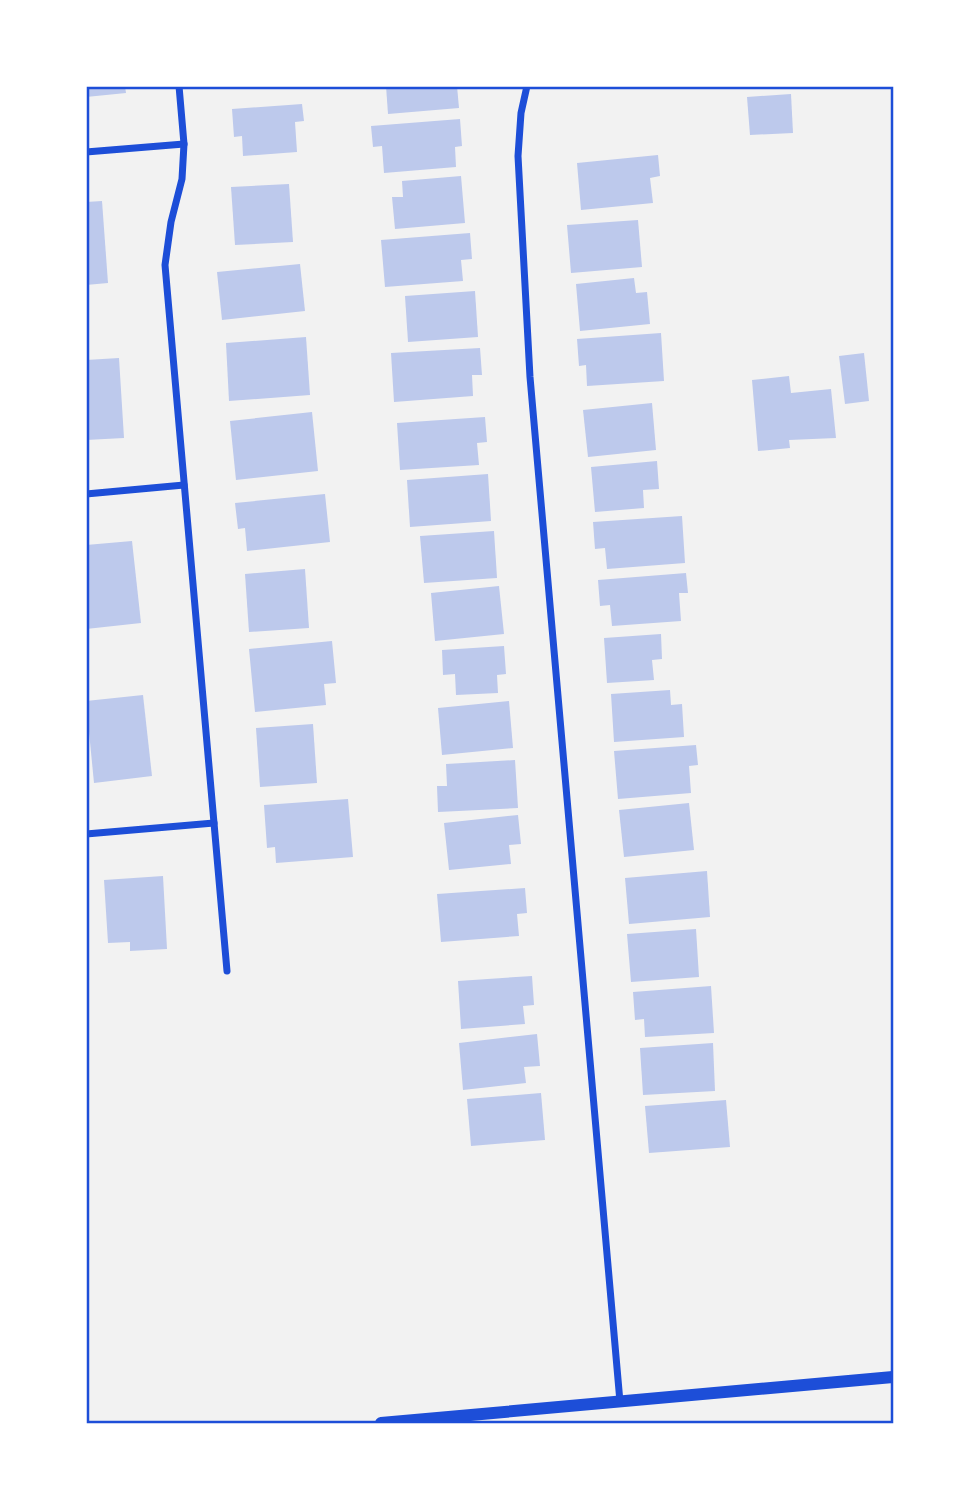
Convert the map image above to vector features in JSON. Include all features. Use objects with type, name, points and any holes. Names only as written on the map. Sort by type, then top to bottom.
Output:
[{"type":"street","points":[[179,86],[184,144],[182,179],[171,222],[165,265],[226,971]]},
{"type":"street","points":[[527,86],[521,113],[518,156],[530,377],[620,1402]]},
{"type":"street","points":[[86,152],[184,144]]},
{"type":"street","points":[[86,494],[184,485]]},
{"type":"street","points":[[86,834],[214,823]]},
{"type":"street","points":[[380,1423],[893,1377]]},
{"type":"building","points":[[86,86],[125,86],[126,93],[86,97]]},
{"type":"building","points":[[386,86],[457,86],[459,108],[388,114]]},
{"type":"building","points":[[791,94],[793,133],[750,135],[747,97]]},
{"type":"building","points":[[302,104],[304,121],[295,122],[297,152],[243,156],[242,136],[234,137],[232,109]]},
{"type":"building","points":[[460,119],[462,146],[455,147],[456,167],[384,173],[382,146],[373,147],[371,126]]},
{"type":"building","points":[[658,155],[660,176],[650,178],[653,203],[581,210],[577,163]]},
{"type":"building","points":[[461,176],[465,223],[395,229],[392,197],[403,197],[402,181]]},
{"type":"building","points":[[289,184],[293,242],[235,245],[231,187]]},
{"type":"building","points":[[102,201],[108,283],[86,285],[86,202]]},
{"type":"building","points":[[638,220],[642,267],[571,273],[567,225]]},
{"type":"building","points":[[470,233],[472,259],[461,260],[463,281],[385,287],[381,240]]},
{"type":"building","points":[[300,264],[305,311],[222,320],[217,272]]},
{"type":"building","points":[[634,278],[636,293],[647,292],[650,324],[580,331],[576,284]]},
{"type":"building","points":[[475,291],[478,337],[408,342],[405,296]]},
{"type":"building","points":[[661,333],[664,381],[587,386],[586,365],[579,366],[577,339]]},
{"type":"building","points":[[306,337],[310,395],[229,401],[226,343]]},
{"type":"building","points":[[480,348],[482,375],[472,375],[473,396],[394,402],[391,353]]},
{"type":"building","points":[[864,353],[869,401],[845,404],[839,356]]},
{"type":"building","points":[[119,358],[124,438],[86,440],[86,360]]},
{"type":"building","points":[[789,376],[791,393],[831,389],[836,438],[789,440],[790,448],[758,451],[752,380]]},
{"type":"building","points":[[652,403],[656,450],[588,457],[583,410]]},
{"type":"building","points":[[312,412],[318,471],[236,480],[230,421]]},
{"type":"building","points":[[485,417],[487,442],[477,443],[479,465],[400,470],[397,423]]},
{"type":"building","points":[[657,461],[659,489],[643,490],[644,508],[595,512],[591,467]]},
{"type":"building","points":[[488,474],[491,521],[410,527],[407,480]]},
{"type":"building","points":[[325,494],[330,542],[247,551],[245,528],[238,529],[235,503]]},
{"type":"building","points":[[682,516],[685,563],[607,569],[605,548],[595,549],[593,522]]},
{"type":"building","points":[[494,531],[497,578],[424,583],[420,536]]},
{"type":"building","points":[[132,541],[141,623],[86,629],[86,545]]},
{"type":"building","points":[[305,569],[309,628],[249,632],[245,574]]},
{"type":"building","points":[[686,573],[688,593],[679,593],[681,621],[612,626],[610,605],[600,606],[598,580]]},
{"type":"building","points":[[499,586],[504,634],[435,641],[431,593]]},
{"type":"building","points":[[661,634],[662,659],[652,660],[654,680],[607,683],[604,638]]},
{"type":"building","points":[[332,641],[336,683],[324,684],[326,705],[255,712],[249,649]]},
{"type":"building","points":[[504,646],[506,674],[497,675],[498,693],[456,695],[455,674],[443,675],[442,650]]},
{"type":"building","points":[[670,690],[671,705],[682,704],[684,737],[614,742],[611,694]]},
{"type":"building","points":[[143,695],[152,776],[94,783],[86,701]]},
{"type":"building","points":[[509,701],[513,748],[442,755],[438,708]]},
{"type":"building","points":[[313,724],[317,783],[260,787],[256,728]]},
{"type":"building","points":[[696,745],[698,765],[689,766],[691,793],[618,799],[614,751]]},
{"type":"building","points":[[515,760],[518,808],[438,812],[437,786],[447,786],[446,764]]},
{"type":"building","points":[[348,799],[353,857],[276,863],[275,847],[267,848],[264,805]]},
{"type":"building","points":[[689,803],[694,850],[624,857],[619,810]]},
{"type":"building","points":[[518,815],[521,844],[509,845],[511,864],[449,870],[444,823]]},
{"type":"building","points":[[707,871],[710,917],[629,924],[625,878]]},
{"type":"building","points":[[163,876],[167,949],[130,951],[130,942],[108,943],[104,880]]},
{"type":"building","points":[[525,888],[527,913],[517,914],[519,936],[441,942],[437,894]]},
{"type":"building","points":[[696,929],[699,977],[631,982],[627,934]]},
{"type":"building","points":[[532,976],[534,1005],[523,1006],[525,1024],[461,1029],[458,981]]},
{"type":"building","points":[[711,986],[714,1033],[645,1037],[644,1019],[635,1020],[633,992]]},
{"type":"building","points":[[537,1034],[540,1066],[524,1067],[526,1083],[463,1090],[459,1043]]},
{"type":"building","points":[[713,1043],[715,1091],[643,1095],[640,1048]]},
{"type":"building","points":[[541,1093],[545,1140],[471,1146],[467,1099]]},
{"type":"building","points":[[726,1100],[730,1147],[649,1153],[645,1106]]}]
